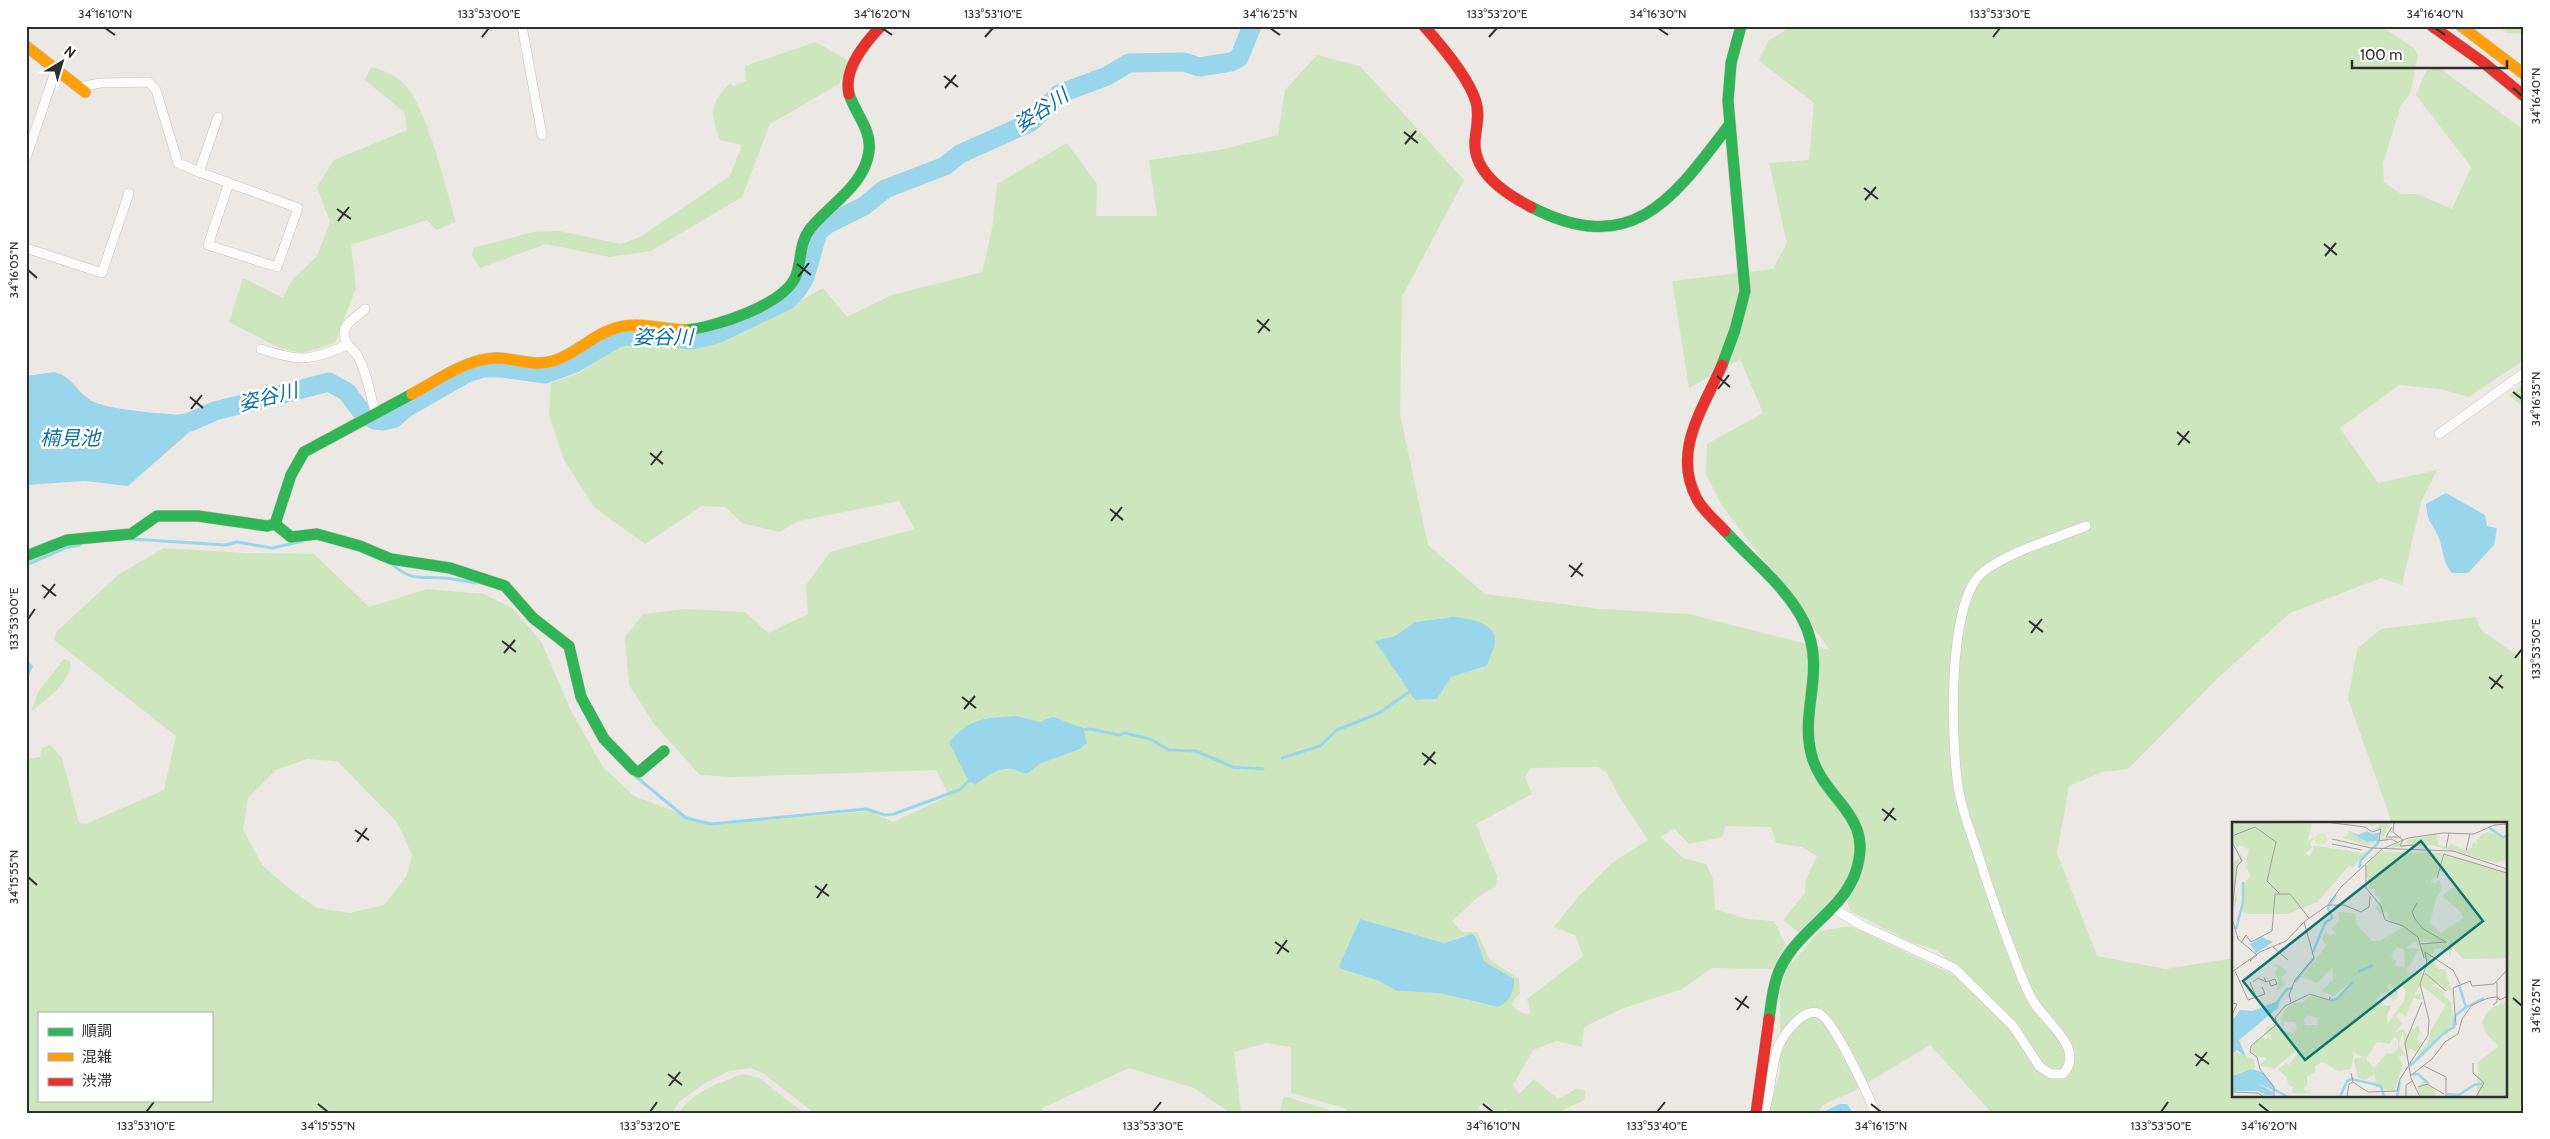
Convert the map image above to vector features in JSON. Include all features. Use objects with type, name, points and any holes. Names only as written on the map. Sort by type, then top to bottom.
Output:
[{"type":"main road","points":[[26,556],[67,540],[131,534],[157,516],[198,516],[267,526],[275,524],[296,462],[304,452],[470,362],[493,358],[546,363],[617,328],[643,325],[693,329],[712,325],[765,301],[787,288],[799,269],[807,233],[862,174],[868,161],[871,145],[848,91],[848,76],[856,60],[881,26]]},
{"type":"main road","points":[[1424,26],[1477,102],[1476,152],[1483,169],[1496,182],[1528,206],[1559,220],[1590,228],[1611,228],[1651,214],[1682,187],[1729,125]]},
{"type":"main road","points":[[1741,26],[1732,57],[1728,84],[1729,125],[1745,291],[1741,316],[1730,347],[1694,426],[1687,452],[1687,467],[1690,485],[1698,501],[1775,583],[1807,629],[1812,647],[1814,674],[1808,733],[1810,749],[1814,764],[1852,815],[1861,837],[1860,857],[1847,888],[1834,909],[1795,945],[1779,971],[1772,993],[1764,1068],[1756,1113]]},
{"type":"main road","points":[[2432,26],[2484,63],[2524,96]]},
{"type":"main road","points":[[2461,26],[2524,74]]},
{"type":"main road","points":[[26,46],[82,89]]},
{"type":"main road","points":[[275,524],[291,538],[317,534],[360,546],[391,559],[458,569],[505,586],[533,618],[569,646],[581,697],[604,739],[634,770],[639,772],[664,751]]},
{"type":"street","points":[[522,26],[542,135]]},
{"type":"street","points":[[26,158],[29,139],[56,69]]},
{"type":"street","points":[[82,89],[100,83],[149,82],[156,90],[178,163],[298,208],[277,267],[208,245],[229,183]]},
{"type":"street","points":[[199,172],[218,117]]},
{"type":"street","points":[[26,248],[102,273],[128,193]]},
{"type":"street","points":[[365,309],[347,324],[344,330],[347,345],[356,355],[374,413]]},
{"type":"street","points":[[261,349],[294,359],[318,357],[347,345]]},
{"type":"street","points":[[2438,434],[2524,373]]},
{"type":"street","points":[[1834,909],[1854,922],[1904,946],[1946,963],[2013,1026],[2040,1067],[2056,1076],[2064,1074],[2070,1067],[2071,1056],[2065,1041],[2037,1007],[2023,982],[1968,825],[1959,792],[1956,755],[1956,668],[1961,610],[1969,590],[1982,572],[2017,554],[2086,526]]},
{"type":"street","points":[[1764,1113],[1770,1097],[1778,1047],[1784,1036],[1804,1015],[1812,1012],[1824,1016],[1847,1053],[1875,1113]]},
{"type":"green space","points":[[1792,26],[2381,26],[2415,49],[2418,56],[2410,94],[2401,105],[2383,163],[2384,182],[2401,194],[2417,194],[2452,209],[2471,167],[2416,95],[2426,71],[2438,67],[2524,130],[2524,360],[2469,397],[2440,389],[2399,385],[2340,428],[2378,483],[2437,470],[2421,502],[2402,585],[2381,578],[2290,613],[2219,677],[2128,769],[2102,772],[2069,786],[2057,853],[2097,956],[2165,969],[2232,958],[2232,1096],[2508,1096],[2508,822],[2392,822],[2348,699],[2357,649],[2381,629],[2476,617],[2481,630],[2524,660],[2524,1113],[1992,1113],[1930,1045],[1852,1092],[1823,1105],[1817,1113],[1767,1113],[1780,1073],[1780,992],[1787,968],[1820,931],[1850,926],[1954,975],[1960,971],[1937,950],[1910,942],[1850,911],[1847,900],[1857,875],[1798,932],[1783,920],[1805,893],[1806,879],[1817,856],[1802,847],[1776,843],[1771,827],[1726,826],[1722,837],[1689,844],[1674,828],[1661,837],[1683,858],[1706,864],[1713,878],[1715,909],[1747,919],[1774,921],[1786,945],[1772,969],[1712,968],[1682,989],[1621,1009],[1584,1027],[1582,1047],[1557,1041],[1533,1050],[1513,1085],[1519,1094],[1534,1079],[1558,1099],[1576,1089],[1586,1090],[1584,1100],[1557,1113],[1509,1113],[1505,1108],[1504,1113],[1493,1113],[1487,1102],[1478,1107],[1482,1113],[1350,1113],[1344,1108],[1291,1093],[1291,1047],[1266,1043],[1234,1052],[1241,1113],[1230,1113],[1194,1088],[1129,1068],[1042,1108],[1045,1113],[814,1113],[764,1074],[751,1068],[729,1071],[705,1083],[680,1101],[672,1113],[26,1113],[26,759],[40,757],[42,748],[50,745],[62,758],[79,823],[86,824],[164,790],[176,736],[54,640],[57,631],[118,575],[164,548],[246,553],[314,554],[369,607],[427,589],[484,594],[512,608],[541,641],[571,711],[603,767],[634,796],[711,825],[869,811],[893,822],[949,796],[936,770],[733,777],[700,775],[654,724],[629,685],[625,637],[643,614],[685,609],[745,612],[768,633],[808,614],[806,585],[830,552],[915,529],[899,501],[799,521],[779,532],[742,523],[725,507],[702,506],[645,544],[594,507],[564,460],[549,415],[551,383],[579,373],[622,345],[662,345],[698,348],[760,324],[823,288],[847,317],[892,295],[982,272],[992,229],[997,184],[1067,143],[1097,184],[1096,216],[1157,216],[1149,160],[1225,149],[1278,135],[1285,90],[1317,55],[1360,66],[1464,180],[1402,297],[1400,414],[1428,545],[1485,594],[1600,609],[1689,614],[1830,650],[1721,504],[1706,474],[1707,444],[1763,413],[1740,359],[1689,388],[1672,281],[1773,269],[1787,243],[1769,163],[1809,160],[1814,103],[1759,61],[1768,41]],"holes":[[[1453,617],[1478,622],[1493,632],[1495,639],[1488,662],[1486,666],[1451,677],[1437,699],[1416,700],[1376,642],[1395,636],[1415,622]],[[307,759],[337,761],[397,822],[412,855],[406,877],[384,905],[350,913],[317,908],[291,890],[262,865],[243,829],[248,798],[276,770]],[[1598,767],[1607,773],[1620,798],[1648,840],[1612,863],[1579,896],[1554,927],[1575,935],[1583,956],[1527,999],[1531,1014],[1522,1013],[1512,1005],[1515,998],[1520,994],[1519,979],[1490,960],[1477,932],[1462,932],[1452,921],[1478,897],[1496,887],[1497,876],[1476,824],[1532,794],[1525,777],[1531,768]],[[1360,919],[1444,943],[1463,936],[1476,937],[1484,961],[1514,980],[1498,1007],[1439,993],[1397,991],[1377,980],[1341,969]]]},
{"type":"green space","points":[[2498,26],[2524,26],[2524,34],[2507,33]]},
{"type":"green space","points":[[816,42],[849,61],[839,84],[770,124],[742,197],[651,251],[610,257],[546,244],[480,268],[472,256],[473,248],[533,232],[559,231],[621,244],[640,237],[730,176],[742,145],[720,140],[714,122],[713,109],[718,97],[730,83],[733,86],[746,81],[745,66]]},
{"type":"green space","points":[[371,67],[386,72],[400,80],[415,99],[436,152],[456,222],[436,230],[427,220],[351,245],[356,288],[335,343],[303,353],[282,349],[229,322],[243,278],[283,298],[292,280],[317,256],[330,222],[317,187],[334,160],[407,130],[405,113],[365,80]]},
{"type":"green space","points":[[2524,384],[2524,408],[2509,395]]},
{"type":"green space","points":[[64,659],[70,661],[70,668],[63,683],[31,712],[38,692]]},
{"type":"green space","points":[[744,1074],[759,1078],[804,1113],[679,1113],[685,1105],[708,1088]]},
{"type":"green space","points":[[1284,1096],[1330,1110],[1325,1113],[1279,1113]]},
{"type":"water","name":"楠見池","points":[[54,372],[66,377],[88,399],[94,402],[127,410],[190,415],[195,427],[128,486],[85,481],[26,485],[26,376]]},
{"type":"water","points":[[2446,493],[2485,515],[2487,526],[2497,528],[2494,545],[2468,573],[2452,573],[2449,569],[2438,536],[2428,516],[2426,504]]},
{"type":"water","points":[[1453,617],[1479,622],[1491,629],[1495,640],[1488,663],[1486,666],[1451,677],[1437,699],[1415,700],[1375,641],[1395,636],[1415,622]]},
{"type":"water","points":[[26,659],[33,666],[26,684]]},
{"type":"water","points":[[1017,716],[1039,722],[1053,717],[1083,728],[1087,743],[1080,749],[1039,764],[1028,773],[1012,769],[997,771],[975,785],[968,780],[949,742],[972,723],[996,717]]},
{"type":"water","points":[[1360,919],[1444,943],[1472,934],[1476,937],[1484,961],[1514,979],[1510,996],[1498,1007],[1439,993],[1397,991],[1377,980],[1341,969],[1339,966]]},
{"type":"water","points":[[1840,1104],[1847,1104],[1853,1113],[1821,1113]]},
{"type":"waterway","name":"姿谷川","points":[[168,426],[190,422],[215,411],[329,382],[347,392],[361,411],[374,420],[383,421],[393,419],[406,408],[467,373],[484,368],[502,368],[545,374],[575,363],[619,337],[643,335],[692,340],[717,334],[788,300],[798,289],[805,277],[818,232],[826,225],[864,206],[885,189],[945,166],[960,154],[1031,122],[1059,94],[1107,76],[1129,63],[1184,62],[1199,67],[1231,62],[1239,58],[1252,26]]},
{"type":"waterway","points":[[131,539],[226,545],[237,542],[272,548],[303,541]]},
{"type":"waterway","points":[[26,565],[65,548],[80,545]]},
{"type":"waterway","points":[[392,564],[405,574],[411,576],[448,578],[476,583]]},
{"type":"waterway","points":[[1282,758],[1320,746],[1337,730],[1379,713],[1412,690]]},
{"type":"waterway","points":[[1082,730],[1090,729],[1119,735],[1125,733],[1150,739],[1169,750],[1196,751],[1233,767],[1263,769]]},
{"type":"waterway","points":[[634,775],[686,818],[711,824],[866,809],[885,815],[894,814],[959,790],[971,779]]},
{"type":"traffic: fast","points":[[1722,365],[1735,330],[1745,291],[1728,101],[1731,63],[1741,26]]},
{"type":"traffic: fast","points":[[685,330],[713,325],[747,313],[778,296],[789,287],[796,276],[806,234],[854,184],[866,163],[869,151],[868,136],[849,94]]},
{"type":"traffic: fast","points":[[1531,207],[1566,221],[1597,227],[1623,223],[1647,213],[1668,197],[1689,176],[1729,125]]},
{"type":"traffic: fast","points":[[26,556],[67,540],[131,534],[157,516],[198,516],[267,526],[275,524],[291,475],[304,452],[412,394]]},
{"type":"traffic: fast","points":[[275,524],[291,537],[317,534],[360,546],[391,559],[450,568],[505,586],[533,618],[569,646],[581,697],[604,739],[634,770],[639,772],[664,751]]},
{"type":"traffic: fast","points":[[1725,531],[1778,585],[1797,609],[1804,622],[1813,657],[1808,721],[1811,753],[1817,770],[1854,822],[1859,837],[1860,854],[1855,874],[1842,897],[1805,935],[1783,962],[1774,986],[1769,1019]]},
{"type":"traffic: slow","points":[[2461,26],[2524,74]]},
{"type":"traffic: slow","points":[[26,46],[85,92]]},
{"type":"traffic: slow","points":[[412,394],[452,371],[485,359],[503,358],[538,363],[553,361],[568,355],[602,333],[619,327],[638,325],[685,330]]},
{"type":"traffic: jam","points":[[849,94],[849,75],[852,66],[862,48],[881,26]]},
{"type":"traffic: jam","points":[[1424,26],[1454,62],[1476,102],[1478,112],[1475,141],[1479,163],[1485,173],[1502,189],[1531,207]]},
{"type":"traffic: jam","points":[[2432,26],[2484,63],[2524,96]]},
{"type":"traffic: jam","points":[[1722,365],[1693,430],[1687,464],[1690,481],[1697,499],[1706,512],[1725,531]]},
{"type":"traffic: jam","points":[[1756,1113],[1769,1019]]}]
